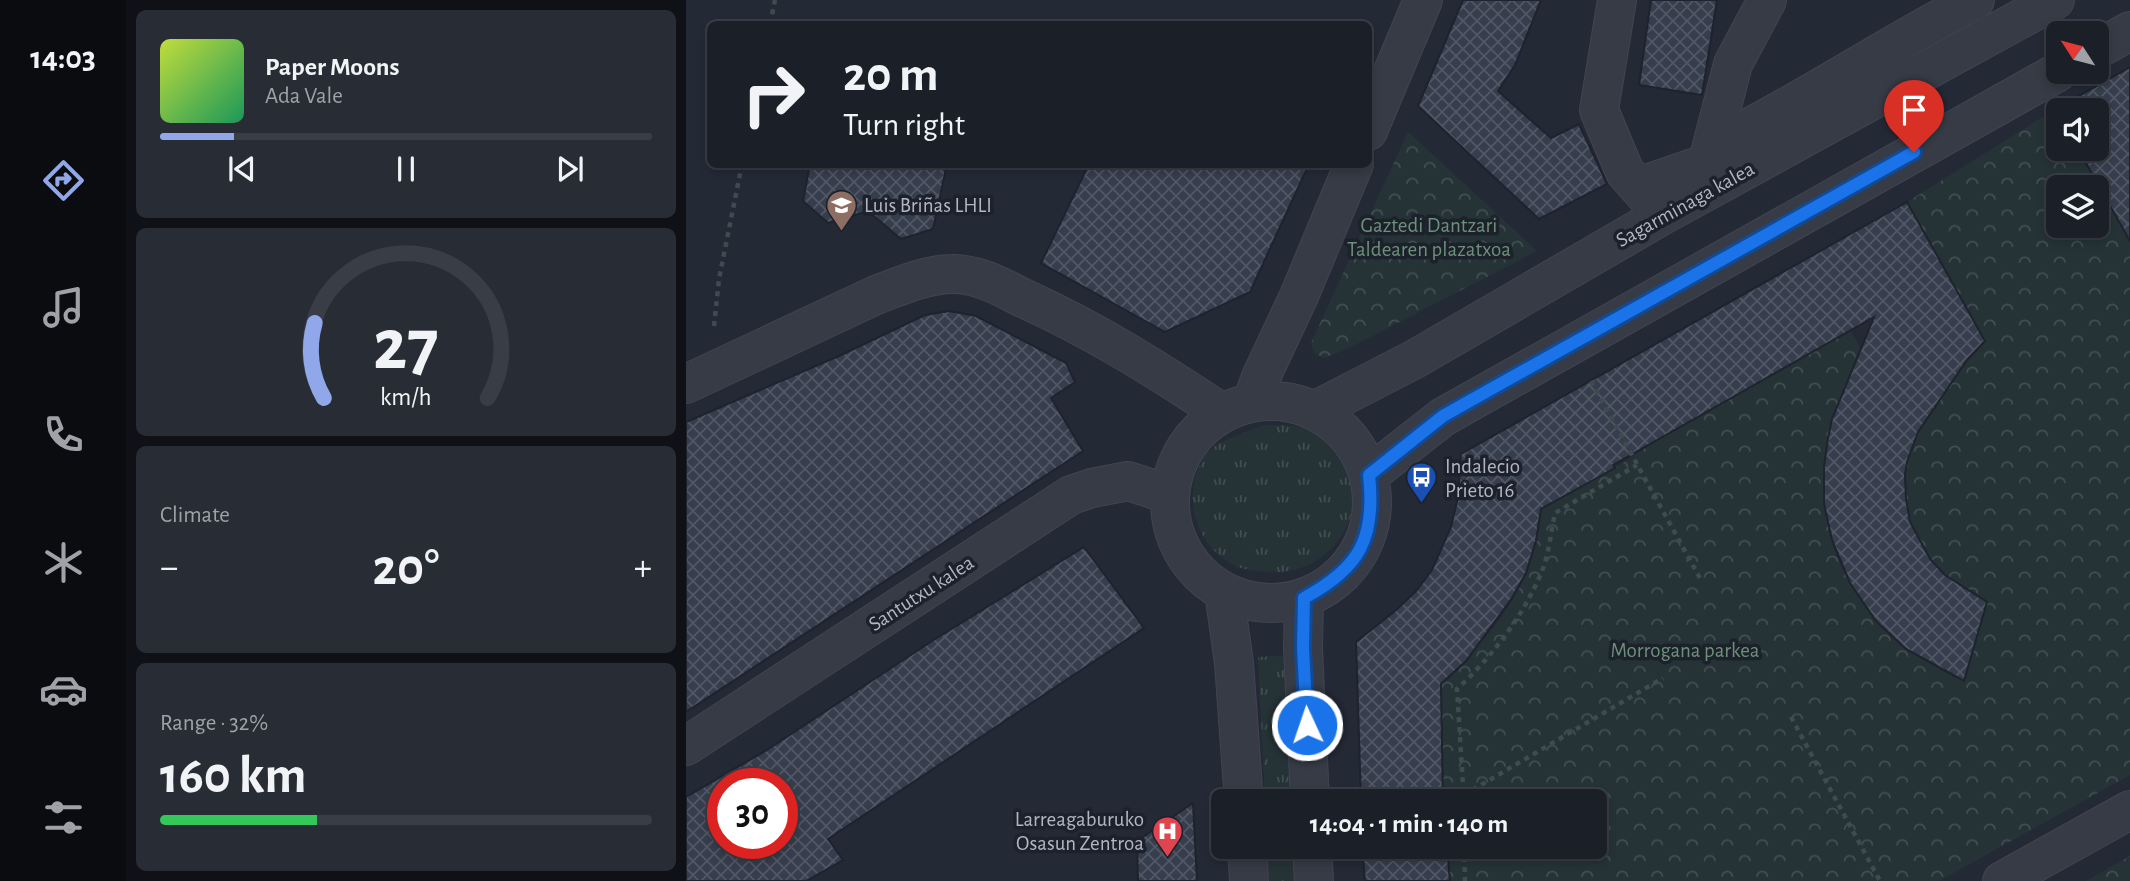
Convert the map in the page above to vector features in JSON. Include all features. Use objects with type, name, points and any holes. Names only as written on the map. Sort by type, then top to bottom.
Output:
[{"type":"street","points":[[1372,121],[1423,0]]},
{"type":"street","points":[[1617,0],[1599,110],[1625,172],[1651,201]]},
{"type":"street","points":[[1707,168],[1767,121],[1929,11],[1975,0]]},
{"type":"street","name":"Sagarminaga kalea","points":[[1316,410],[1416,359],[1651,201],[1707,168],[2055,0]]},
{"type":"street","points":[[1707,168],[1733,64],[1757,6]]},
{"type":"street","points":[[2109,43],[2130,31]]},
{"type":"street","points":[[1369,475],[1443,416],[2046,79]]},
{"type":"street","points":[[686,384],[908,282],[952,274],[982,278],[1063,316],[1237,408],[1278,401],[1316,410],[1341,428],[1353,442],[1369,475],[1373,505],[1367,535],[1353,562],[1331,583],[1304,598],[1285,603],[1244,600],[1224,592],[1200,575],[1182,551],[1172,523],[1168,494],[1179,460],[1199,432],[1237,408],[1261,377],[1299,296],[1352,168]]},
{"type":"street","name":"Santutxu kalea","points":[[686,746],[1070,495],[1129,481],[1168,494]]},
{"type":"street","points":[[1224,592],[1234,663],[1243,789]]},
{"type":"street","points":[[1304,598],[1303,648],[1309,789]]},
{"type":"street","points":[[2002,881],[2130,810]]},
{"type":"street","points":[[1248,859],[1249,881]]},
{"type":"street","points":[[1313,859],[1314,881]]},
{"type":"path","points":[[771,21],[775,0]]},
{"type":"path","points":[[713,329],[719,279],[741,168]]},
{"type":"path","points":[[1585,371],[1701,580]]},
{"type":"path","points":[[1464,789],[1457,689],[1483,664],[1520,611],[1542,570],[1555,513],[1637,465]]},
{"type":"path","points":[[1473,789],[1663,678]]},
{"type":"path","points":[[1791,717],[1880,881]]},
{"type":"path","points":[[1464,859],[1465,881]]},
{"type":"green space","name":"Morrogana parkea","points":[[2046,115],[2046,161],[2085,161],[2093,175],[2046,175],[2046,238],[2109,238],[2109,204],[2130,241],[2130,775],[1939,881],[1450,881],[1448,859],[1607,859],[1607,789],[1443,789],[1441,684],[1490,632],[1511,603],[1532,557],[1541,509],[1850,330],[1866,357],[1840,410],[1826,453],[1824,496],[1828,525],[1836,552],[1862,603],[1881,625],[1926,661],[1964,679],[1945,575],[1930,558],[1910,522],[1905,475],[1918,432],[1967,360],[1985,341],[1907,202]]},
{"type":"green space","name":"Gaztedi Dantzari Taldearen plazatxoa","points":[[1408,132],[1537,251],[1347,349],[1324,358],[1314,353],[1311,343]]},
{"type":"green space","points":[[1264,425],[1300,427],[1325,437],[1341,454],[1355,484],[1350,518],[1335,544],[1312,563],[1283,572],[1244,569],[1223,558],[1203,537],[1194,509],[1194,480],[1207,453],[1225,440]]},
{"type":"green space","points":[[1289,655],[1295,789],[1264,789],[1258,657]]},
{"type":"green space","points":[[2130,856],[2130,881],[2086,881]]},
{"type":"green space","points":[[1268,859],[1298,859],[1299,881],[1269,881]]},
{"type":"building","points":[[1463,0],[1541,0],[1515,65],[1498,91],[1551,138],[1579,124],[1607,184],[1539,219],[1418,106]]},
{"type":"building","points":[[1651,0],[1717,0],[1702,95],[1639,85]]},
{"type":"building","points":[[2130,67],[2130,241],[2109,204],[2109,175],[2093,175],[2085,161],[2109,161],[2109,98],[2075,98],[2100,84],[2109,84],[2109,79]]},
{"type":"building","points":[[809,168],[946,168],[933,229],[901,239],[868,211],[828,223],[803,201]]},
{"type":"building","points":[[1087,168],[1307,168],[1250,292],[1165,332],[1041,263]]},
{"type":"building","points":[[1907,202],[1985,341],[1967,360],[1918,432],[1905,475],[1910,522],[1930,559],[1945,575],[1987,602],[1964,681],[1906,649],[1876,621],[1850,583],[1832,540],[1824,504],[1824,467],[1828,438],[1832,419],[1874,317],[1613,465],[1615,468],[1541,509],[1536,541],[1526,573],[1512,598],[1466,661],[1441,684],[1443,789],[1361,789],[1356,642],[1395,611],[1416,591],[1432,570],[1451,527],[1458,497],[1461,454]]},
{"type":"building","points":[[949,311],[976,316],[1066,363],[1075,382],[1051,398],[1083,451],[686,712],[686,422],[839,356],[925,315]]},
{"type":"building","points":[[1084,547],[1144,628],[828,839],[843,860],[806,881],[686,881],[686,797],[707,785],[707,859],[798,859],[798,768],[736,768],[932,641]]},
{"type":"building","name":"Larreagaburuko Osasun Zentroa","points":[[1193,803],[1197,881],[1138,881],[1137,841]]},
{"type":"building","points":[[1363,859],[1448,859],[1450,881],[1365,881]]},
{"type":"place","name":"Luis Briñas LHLI","points":[[841,232]]},
{"type":"place","name":"Indalecio Prieto 16","points":[[1422,505]]},
{"type":"place","name":"Larreagaburuko Osasun Zentroa","points":[[1167,858]]},
{"type":"route","points":[[1307,725],[1303,648],[1304,598],[1331,583],[1353,562],[1360,549],[1367,535],[1373,505],[1369,475],[1443,416],[1914,152]]}]
